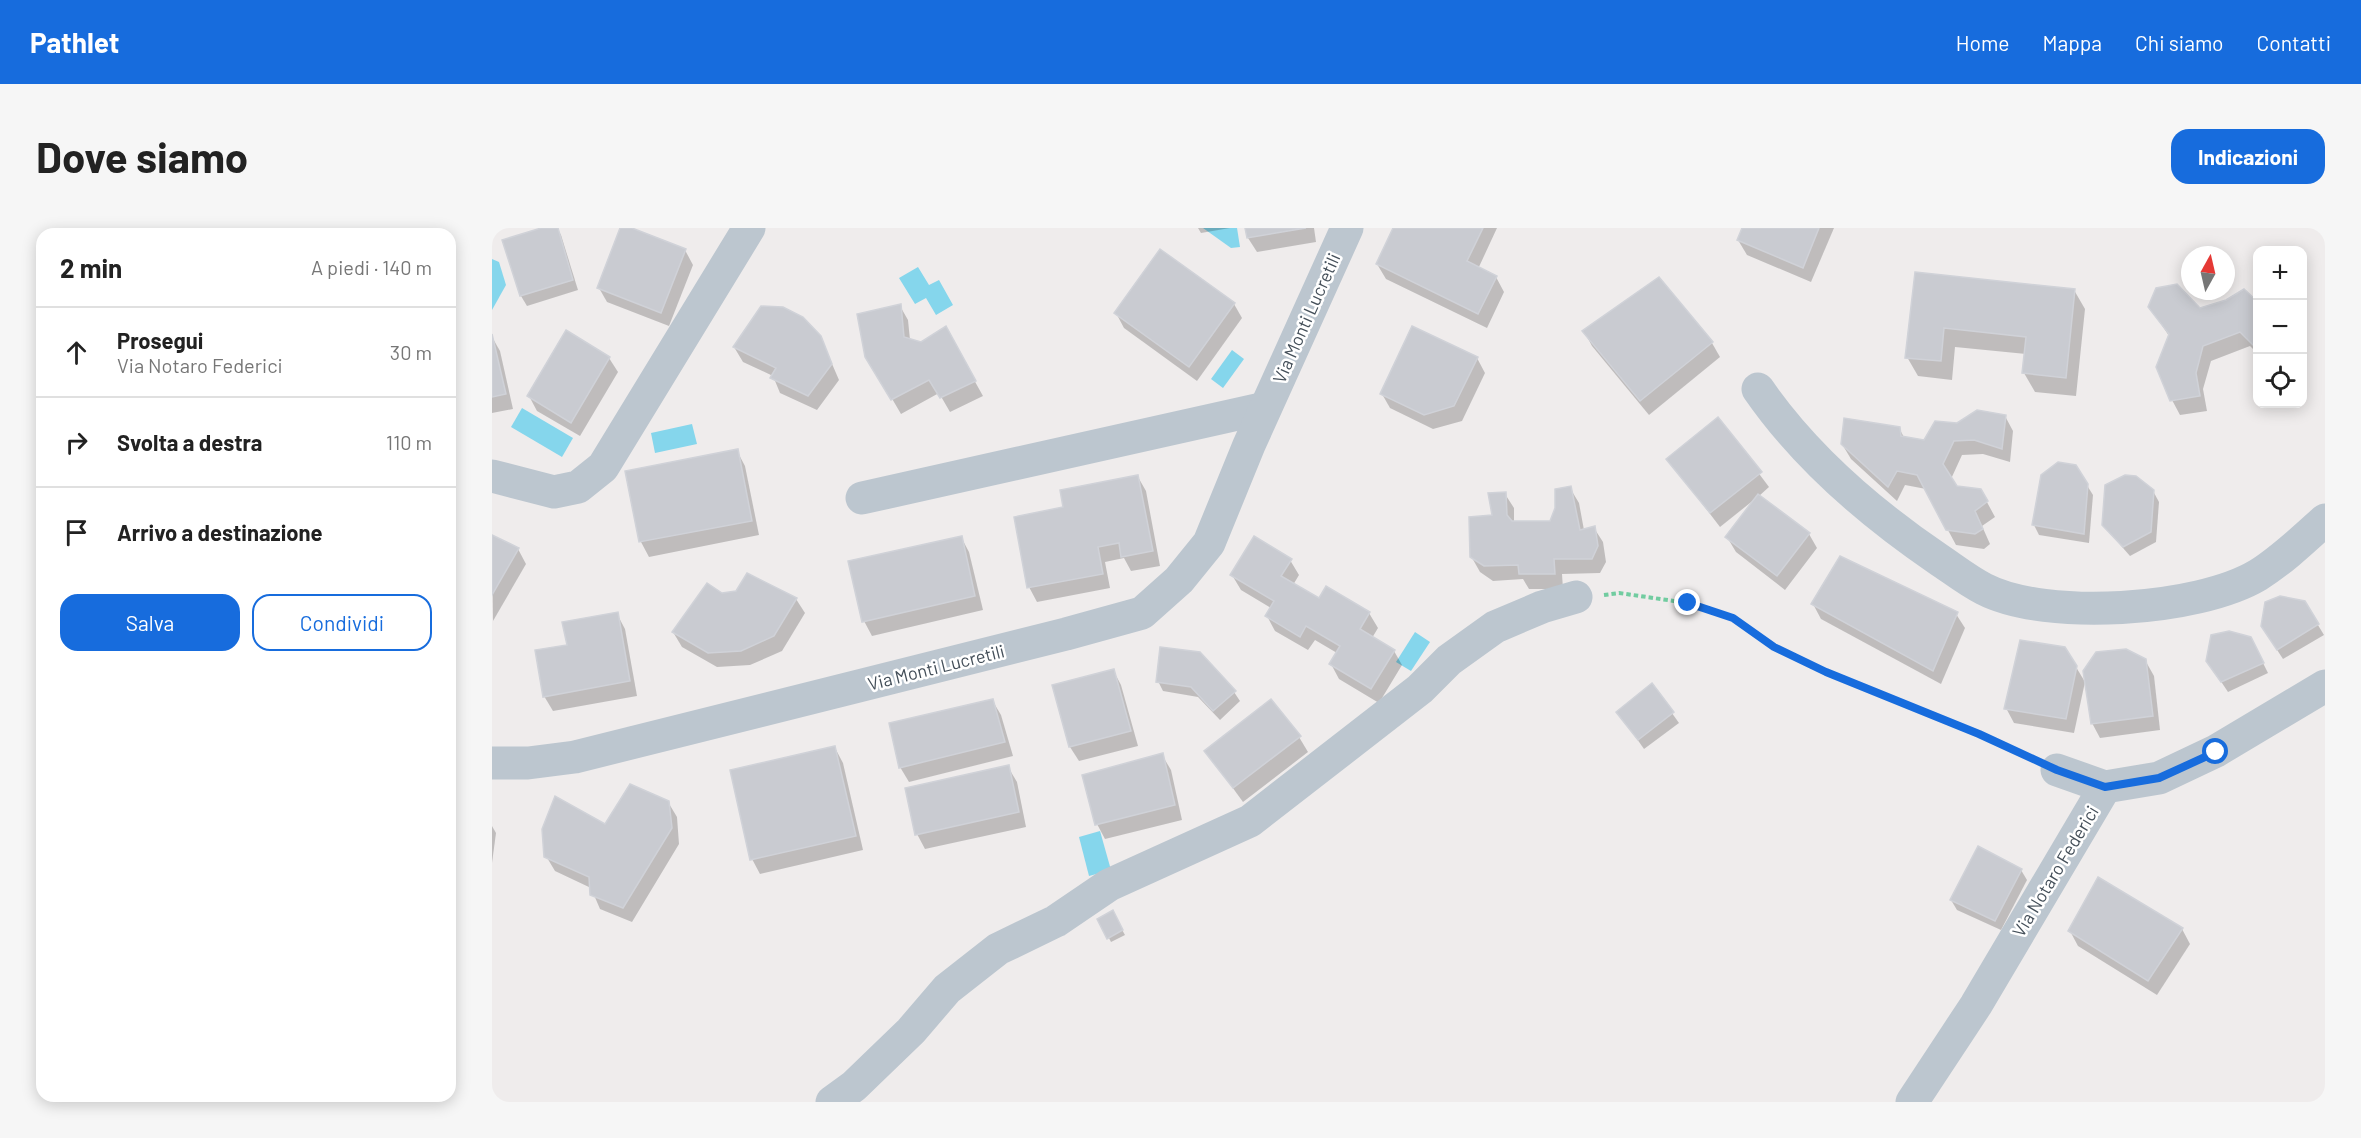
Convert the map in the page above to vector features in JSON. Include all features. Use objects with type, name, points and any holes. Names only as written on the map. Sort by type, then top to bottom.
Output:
[{"type":"street","points":[[492,476],[554,492],[578,487],[603,467],[749,228]]},
{"type":"street","name":"Via Monti Lucretili","points":[[492,763],[528,763],[575,757],[1142,613],[1179,580],[1209,543],[1265,408],[1347,228]]},
{"type":"street","points":[[1758,389],[1785,427],[1860,501],[1984,590],[2020,600],[2082,609],[2146,606],[2207,596],[2257,575],[2325,520]]},
{"type":"street","points":[[862,498],[1265,408]]},
{"type":"street","points":[[832,1102],[854,1086],[911,1031],[947,989],[998,949],[1056,921],[1109,885],[1250,821],[1420,689],[1449,660],[1496,627],[1542,607],[1576,597]]},
{"type":"street","name":"Via Notaro Federici","points":[[1912,1102],[1976,1005],[2105,787],[2159,778],[2216,752],[2325,686]]},
{"type":"street","points":[[2057,770],[2105,787]]},
{"type":"path","points":[[1576,597],[1619,593],[1688,603],[1733,618],[1774,647],[1826,672],[1979,734],[2057,770]]},
{"type":"water","points":[[1203,228],[1237,228],[1240,247],[1231,248]]},
{"type":"water","points":[[492,259],[499,262],[506,285],[492,310]]},
{"type":"water","points":[[918,267],[929,285],[939,280],[953,305],[936,315],[926,298],[915,304],[899,278]]},
{"type":"water","points":[[1232,350],[1244,359],[1223,388],[1211,379]]},
{"type":"water","points":[[522,408],[573,438],[562,457],[511,427]]},
{"type":"water","points":[[692,424],[697,444],[655,453],[651,433]]},
{"type":"water","points":[[1415,632],[1430,642],[1411,671],[1396,662]]},
{"type":"water","points":[[1100,831],[1111,870],[1089,876],[1079,837]]},
{"type":"building","points":[[541,228],[558,228],[573,280],[520,296],[502,240]]},
{"type":"building","points":[[620,228],[632,228],[686,249],[661,313],[597,288]]},
{"type":"building","points":[[1245,228],[1306,228],[1247,238]]},
{"type":"building","points":[[1393,228],[1483,228],[1467,261],[1497,276],[1478,314],[1376,264]]},
{"type":"building","points":[[1742,228],[1819,228],[1803,268],[1737,240]]},
{"type":"building","points":[[1160,249],[1235,303],[1189,367],[1114,313]]},
{"type":"building","points":[[1915,272],[2075,289],[2066,378],[2022,373],[2026,337],[1944,328],[1941,361],[1905,358]]},
{"type":"building","points":[[1659,277],[1713,342],[1640,401],[1582,331]]},
{"type":"building","points":[[2177,284],[2181,288],[2181,300],[2192,300],[2200,308],[2226,300],[2235,300],[2235,294],[2244,289],[2253,297],[2253,345],[2240,332],[2203,346],[2196,373],[2200,396],[2170,401],[2156,367],[2169,334],[2148,307],[2156,288]]},
{"type":"building","points":[[901,304],[904,337],[921,342],[946,326],[976,381],[940,398],[929,380],[891,400],[865,357],[857,314]]},
{"type":"building","points":[[761,306],[783,307],[803,317],[821,336],[832,364],[808,396],[770,378],[776,368],[733,347]]},
{"type":"building","points":[[1412,326],[1478,357],[1454,406],[1424,415],[1380,394]]},
{"type":"building","points":[[566,330],[610,357],[571,423],[527,396]]},
{"type":"building","points":[[492,334],[506,394],[492,397]]},
{"type":"building","points":[[1977,410],[2006,415],[2002,449],[1974,440],[1954,441],[1943,464],[1957,486],[1981,489],[1988,501],[1975,511],[1983,529],[1975,534],[1946,530],[1917,475],[1897,471],[1888,487],[1841,444],[1844,418],[1900,427],[1901,436],[1924,440],[1935,421],[1957,423]]},
{"type":"building","points":[[1718,417],[1762,472],[1710,513],[1666,459]]},
{"type":"building","points":[[738,449],[752,521],[639,542],[625,471]]},
{"type":"building","points":[[2058,462],[2076,465],[2088,484],[2084,534],[2032,525],[2041,475]]},
{"type":"building","points":[[1138,475],[1153,551],[1121,557],[1119,543],[1098,547],[1103,574],[1027,588],[1014,517],[1063,507],[1060,490]]},
{"type":"building","points":[[2125,475],[2136,476],[2154,490],[2151,532],[2123,547],[2102,525],[2105,485]]},
{"type":"building","points":[[1571,486],[1580,530],[1595,526],[1598,546],[1592,559],[1554,559],[1555,574],[1519,574],[1518,565],[1484,566],[1470,557],[1469,517],[1492,515],[1488,493],[1506,492],[1507,515],[1512,521],[1550,521],[1555,508],[1555,489]]},
{"type":"building","points":[[1758,494],[1810,533],[1777,576],[1725,537]]},
{"type":"building","points":[[492,535],[519,548],[492,595]]},
{"type":"building","points":[[962,536],[975,596],[862,622],[848,561]]},
{"type":"building","points":[[1254,536],[1292,559],[1281,576],[1319,598],[1326,586],[1370,612],[1360,629],[1395,650],[1371,689],[1329,664],[1340,646],[1306,626],[1300,637],[1265,616],[1274,601],[1230,575]]},
{"type":"building","points":[[1840,556],[1958,612],[1933,671],[1811,604]]},
{"type":"building","points":[[747,573],[797,598],[774,636],[741,651],[708,653],[672,632],[707,583],[722,593],[736,591]]},
{"type":"building","points":[[2280,596],[2305,601],[2319,624],[2277,650],[2261,626],[2265,602]]},
{"type":"building","points":[[618,612],[630,681],[543,697],[535,650],[567,645],[562,622]]},
{"type":"building","points":[[2229,631],[2251,637],[2264,663],[2221,682],[2206,661],[2211,635]]},
{"type":"building","points":[[2020,640],[2065,647],[2077,666],[2066,719],[2004,709]]},
{"type":"building","points":[[1160,647],[1200,652],[1236,691],[1213,711],[1191,687],[1156,682]]},
{"type":"building","points":[[2126,649],[2146,659],[2153,716],[2091,724],[2083,671],[2096,652]]},
{"type":"building","points":[[1114,669],[1131,731],[1069,747],[1052,685]]},
{"type":"building","points":[[1652,683],[1674,712],[1638,740],[1616,712]]},
{"type":"building","points":[[993,699],[1005,742],[899,768],[889,723]]},
{"type":"building","points":[[1271,699],[1301,736],[1233,788],[1204,751]]},
{"type":"building","points":[[835,746],[856,836],[750,860],[730,770]]},
{"type":"building","points":[[1163,753],[1175,805],[1095,825],[1082,775]]},
{"type":"building","points":[[1009,765],[1019,812],[915,835],[905,788]]},
{"type":"building","points":[[630,784],[669,801],[672,828],[623,908],[590,895],[589,877],[544,857],[542,829],[555,796],[605,824]]},
{"type":"building","points":[[1978,846],[2022,869],[1995,921],[1950,900]]},
{"type":"building","points":[[2098,877],[2183,928],[2148,981],[2068,931]]},
{"type":"building","points":[[1113,910],[1123,930],[1107,939],[1097,919]]},
{"type":"route","points":[[1688,603],[1733,618],[1774,647],[1826,672],[1905,706],[1979,734],[2057,770],[2105,787],[2159,778],[2216,752]]}]
